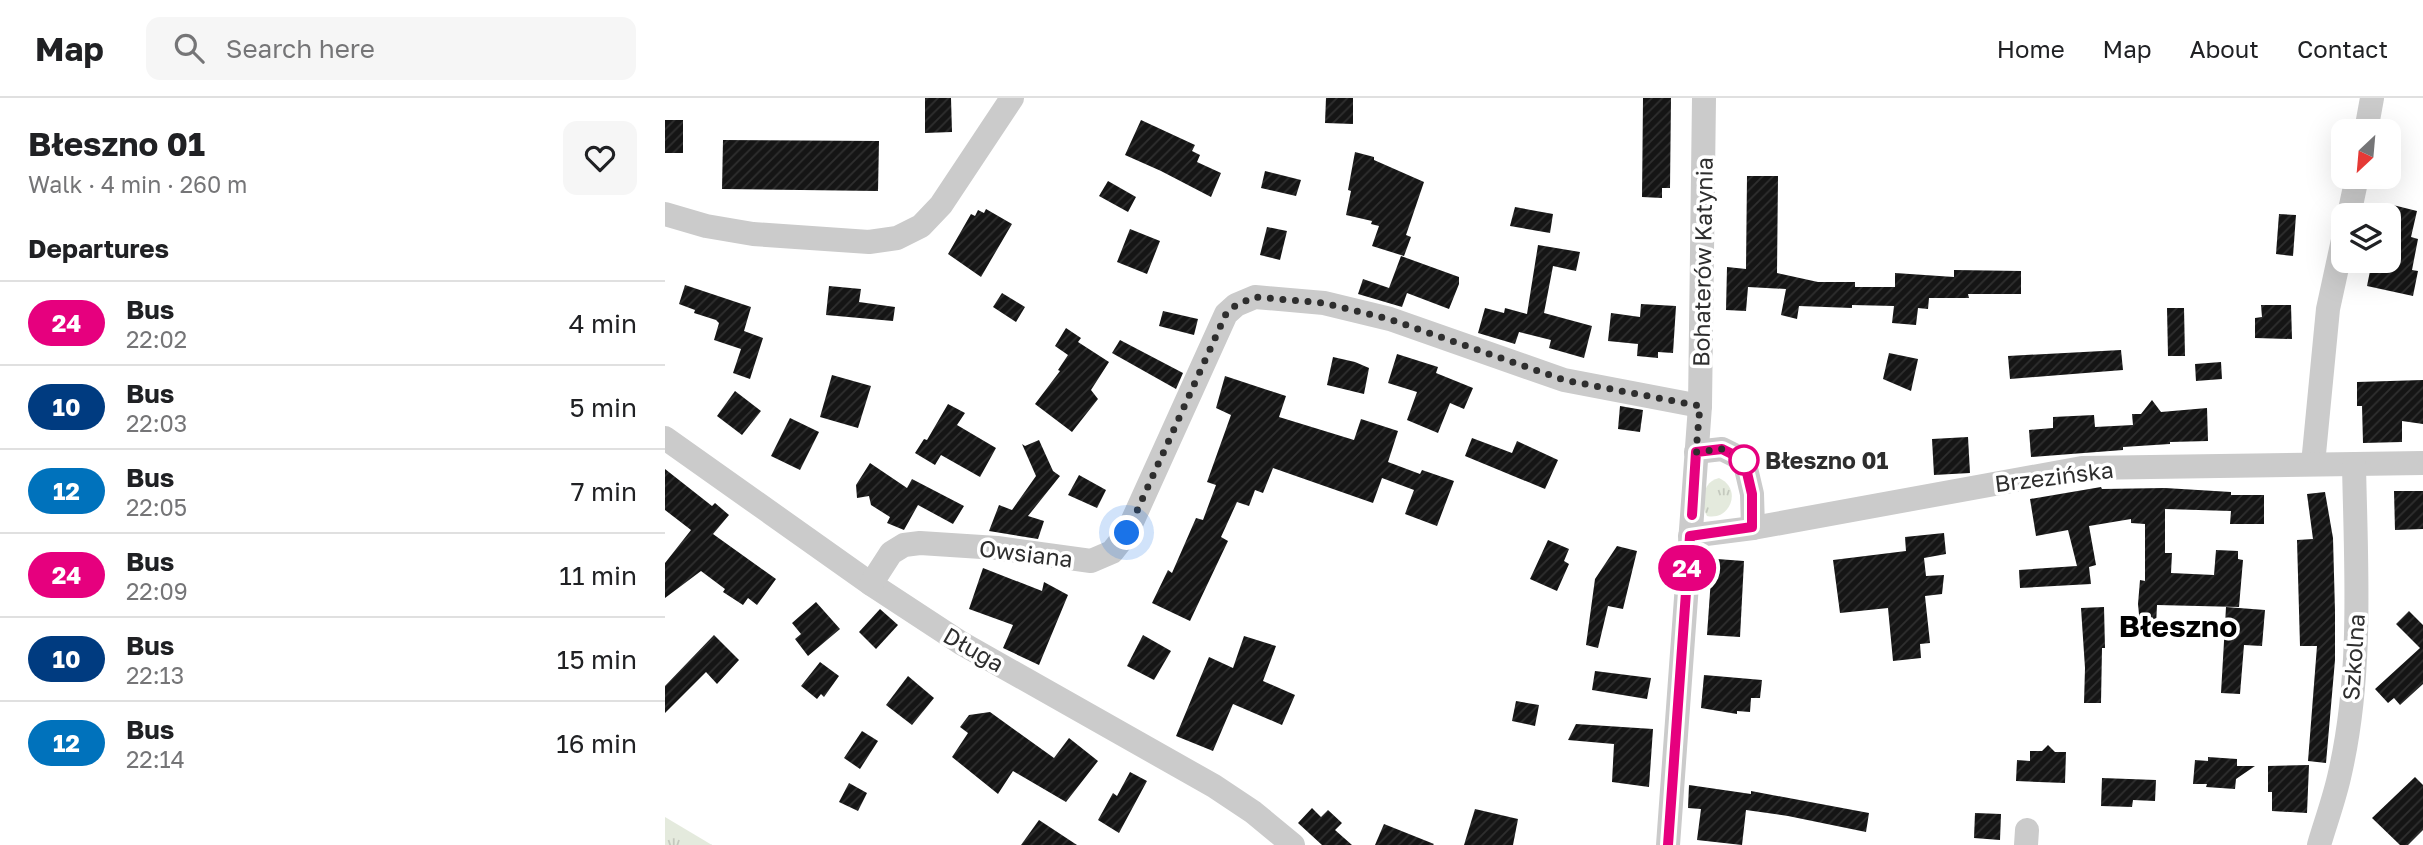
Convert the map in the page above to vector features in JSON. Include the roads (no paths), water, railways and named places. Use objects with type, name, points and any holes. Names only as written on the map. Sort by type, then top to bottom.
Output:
[{"type":"street","points":[[665,214],[706,226],[753,234],[869,242],[897,237],[921,226],[941,205],[1012,98]]},
{"type":"street","name":"Bohaterów Katynia","points":[[1668,845],[1700,406],[1704,98]]},
{"type":"street","points":[[2368,119],[2372,98]]},
{"type":"street","points":[[2313,464],[2328,309],[2336,273]]},
{"type":"street","name":"Owsiana","points":[[871,584],[891,553],[904,545],[920,543],[997,548],[1091,561],[1112,552],[1127,533],[1226,314],[1236,305],[1255,297],[1324,303],[1389,319],[1564,380],[1700,406]]},
{"type":"street","name":"Długa","points":[[665,438],[871,584],[961,643],[1214,786],[1253,812],[1293,845]]},
{"type":"street","points":[[1696,452],[1722,449],[1744,460],[1752,494],[1752,527]]},
{"type":"street","name":"Brzezińska","points":[[1690,536],[2082,468],[2423,463]]},
{"type":"street","name":"Szkolna","points":[[2319,845],[2340,773],[2352,692],[2357,613],[2354,465]]},
{"type":"place","name":"Błeszno 01","points":[[1744,460]]},
{"type":"district","name":"Błeszno","points":[[2178,626]]}]
